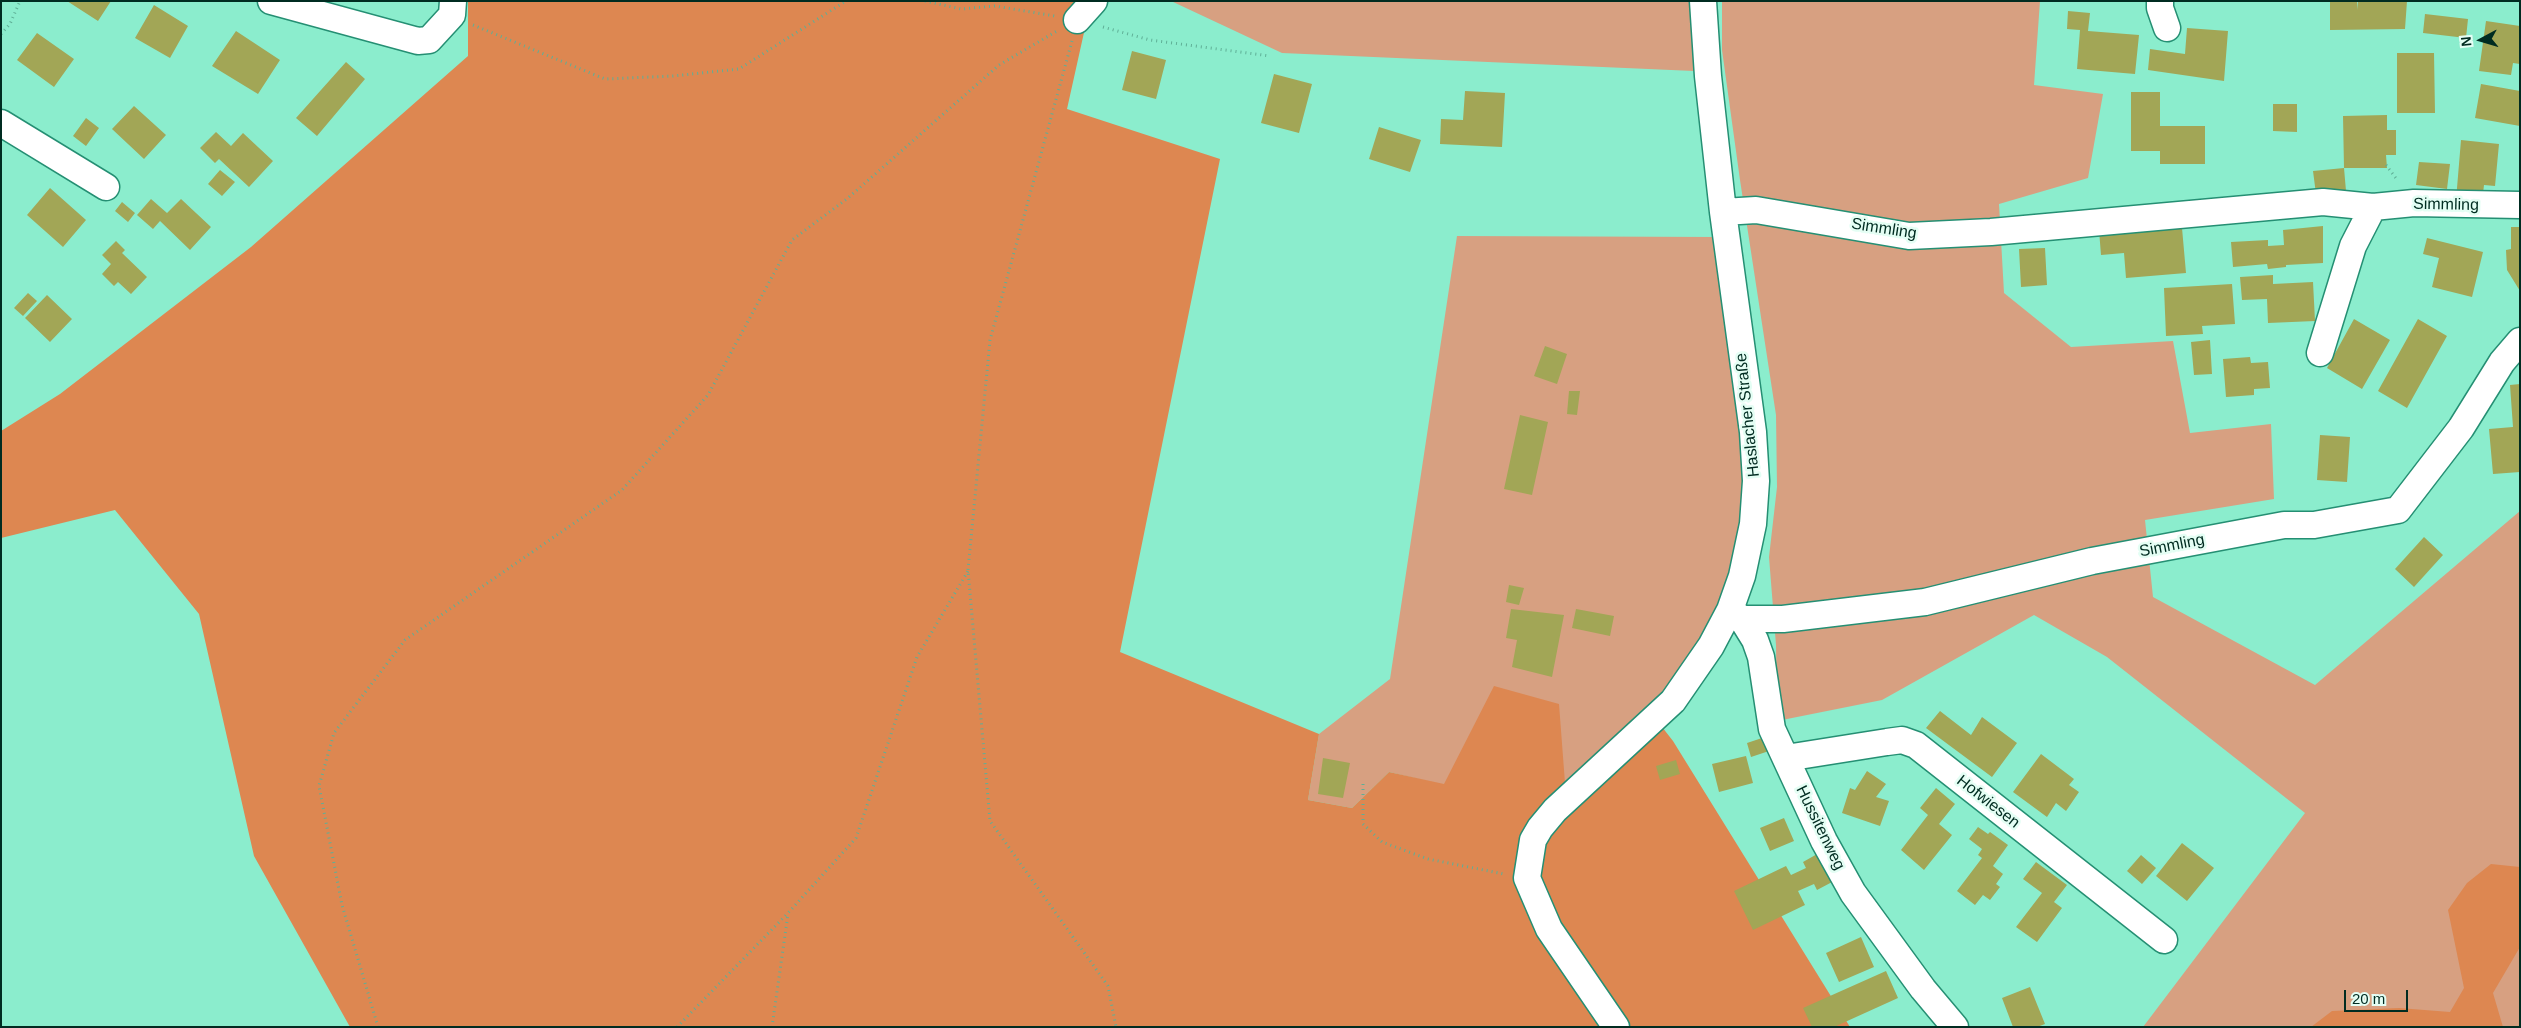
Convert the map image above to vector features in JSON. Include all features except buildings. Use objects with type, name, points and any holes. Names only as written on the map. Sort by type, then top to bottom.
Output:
[{"type":"street","points":[[271,1],[418,41],[429,40],[453,8]]},
{"type":"street","name":"Haslacher Straße","points":[[1527,878],[1533,840],[1540,828],[1555,810],[1673,701],[1736,614],[1753,524],[1756,481],[1753,432],[1723,212],[1708,76],[1703,1]]},
{"type":"street","points":[[2160,1],[2160,8],[2167,28]]},
{"type":"street","points":[[1,123],[106,187]]},
{"type":"street","name":"Simmling","points":[[1723,212],[1756,210],[1909,236],[1991,232],[2323,202],[2373,207],[2414,203],[2520,205]]},
{"type":"street","points":[[2320,353],[2353,246],[2373,207]]},
{"type":"street","name":"Simmling","points":[[1736,614],[1783,619],[1925,602],[2092,561],[2284,525],[2314,525],[2398,510],[2461,428],[2502,362],[2520,341]]},
{"type":"street","name":"Hussitenweg","points":[[1736,614],[1755,640],[1760,657],[1767,709],[1772,729],[1824,841],[1853,893],[1924,989],[1955,1027]]},
{"type":"street","name":"Hofwiesen","points":[[1786,758],[1902,740],[1916,745],[2164,940]]},
{"type":"street","points":[[1527,878],[1548,929],[1616,1027]]},
{"type":"path","points":[[1,34],[10,24],[20,1]]},
{"type":"path","points":[[453,8],[485,30],[605,79],[673,76],[739,69],[846,1]]},
{"type":"path","points":[[926,1],[961,9],[995,6],[1086,11],[1150,40],[1270,56]]},
{"type":"path","points":[[1086,11],[990,340],[968,570],[990,822],[1108,986],[1116,1027]]},
{"type":"path","points":[[378,1027],[342,905],[319,786],[334,733],[405,640],[622,490],[708,395],[792,240],[848,198],[999,65],[1086,11]]},
{"type":"path","points":[[677,1027],[788,914],[856,838],[917,657],[968,570]]},
{"type":"path","points":[[1363,784],[1363,824],[1382,842],[1428,859],[1527,878]]},
{"type":"path","points":[[772,1027],[788,914]]},
{"type":"shaded area","points":[[468,1],[1077,1],[1085,28],[1067,109],[1220,159],[1120,652],[1319,734],[1308,800],[1352,808],[1389,772],[1444,784],[1494,686],[1559,704],[1565,783],[1530,823],[1518,846],[1516,868],[1608,1027],[350,1027],[254,856],[199,614],[115,510],[1,538],[1,431],[60,394],[251,247],[468,56]]},
{"type":"shaded area","points":[[1171,1],[1691,1],[1694,71],[1282,53]]},
{"type":"shaded area","points":[[1722,1],[2040,1],[2034,85],[2103,94],[2088,178],[1999,204],[2004,293],[2071,347],[2173,341],[2190,433],[2271,424],[2274,499],[2145,520],[2153,597],[2315,685],[2520,511],[2520,1027],[2143,1027],[2305,813],[2107,657],[2034,615],[1882,700],[1777,721],[1776,645],[1769,557],[1777,487],[1776,415],[1722,50]]},
{"type":"shaded area","points":[[1457,236],[1720,237],[1749,493],[1723,603],[1662,701],[1567,796],[1444,785],[1389,772],[1352,808],[1308,800],[1319,734],[1390,679]]},
{"type":"shaded area","points":[[1655,718],[1673,741],[1850,1027],[1627,1027],[1547,914],[1534,879],[1536,842]]},
{"type":"shaded area","points":[[2491,864],[2520,867],[2520,947],[2493,993],[2503,1027],[2311,1027],[2332,1011],[2399,1008],[2450,1012],[2464,988],[2448,910],[2467,883]]}]
